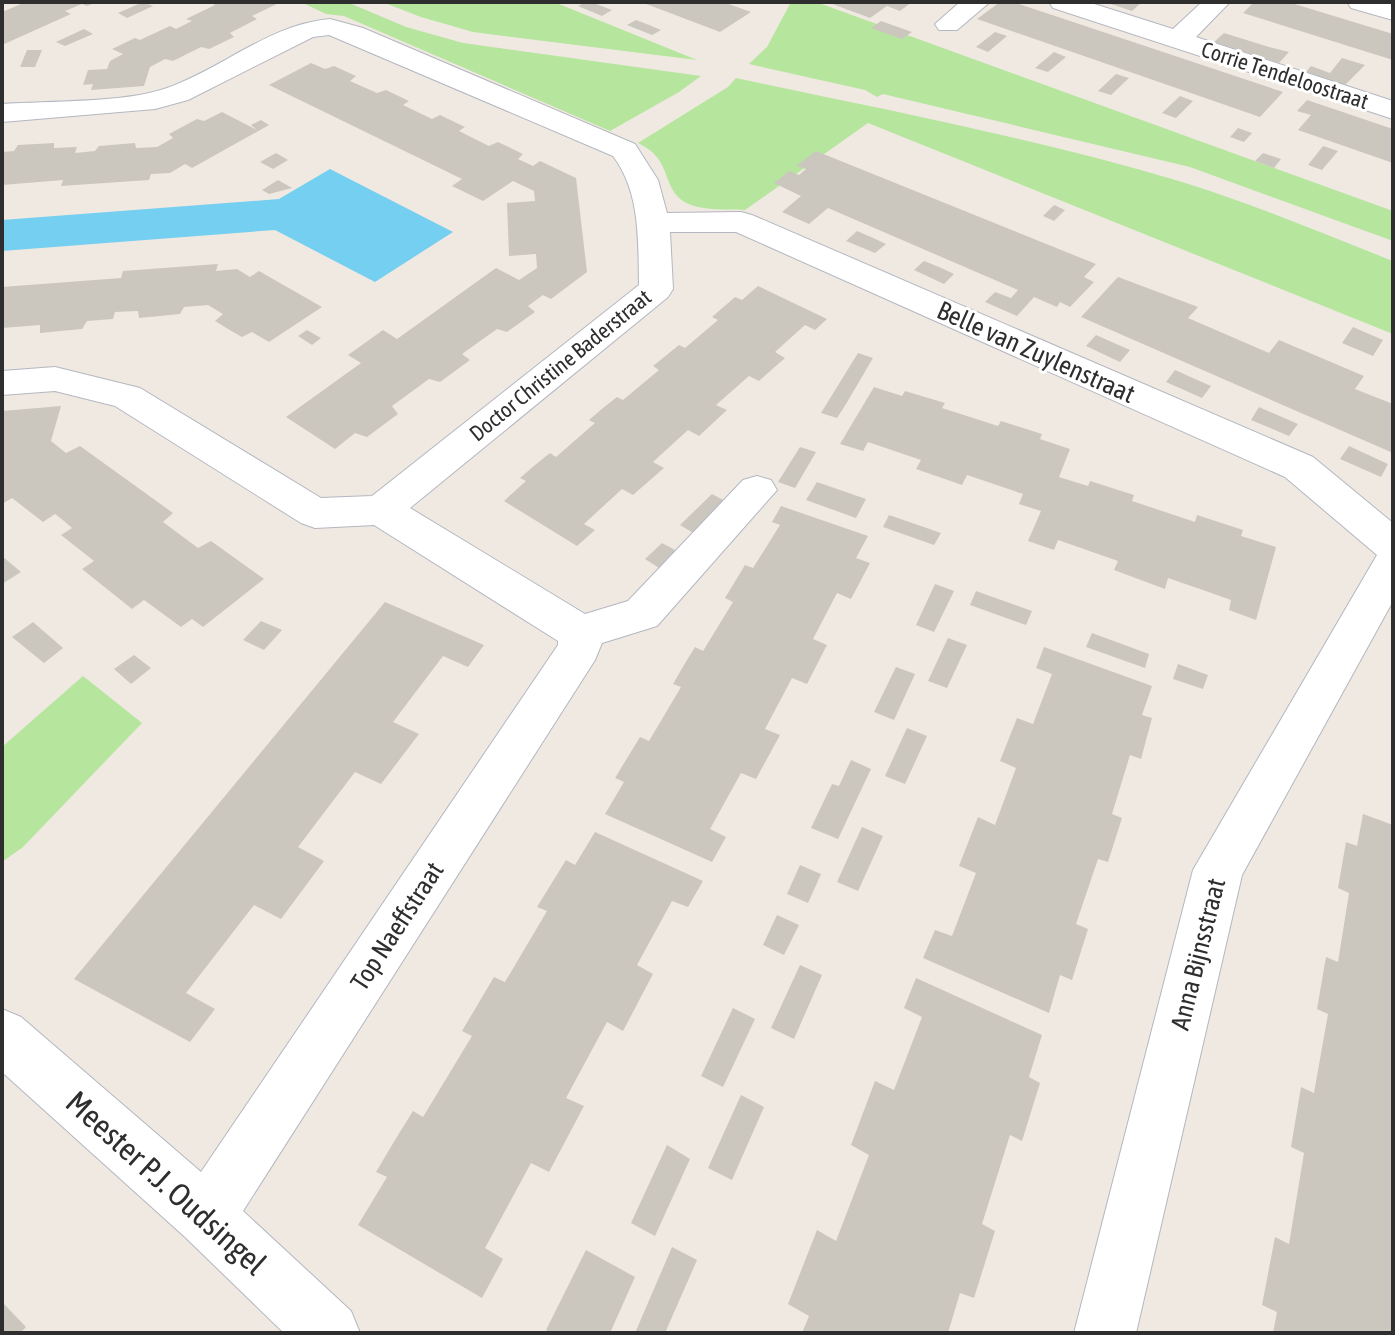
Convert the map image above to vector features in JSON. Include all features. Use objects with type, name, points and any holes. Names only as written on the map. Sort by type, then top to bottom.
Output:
[{"type":"street","points":[[948,24],[977,2]]},
{"type":"street","name":"Corrie Tendeloostraat","points":[[1062,2],[1393,110]]},
{"type":"street","name":"Corrie Tendeloostraat","points":[[1177,40],[1217,2]]},
{"type":"street","points":[[1360,2],[1393,12]]},
{"type":"street","name":"Doctor Christine Baderstraat","points":[[2,113],[156,100],[178,94],[307,29],[330,27],[354,34],[624,150],[636,163],[653,223],[656,289],[381,510]]},
{"type":"street","name":"Belle van Zuylenstraat","points":[[653,223],[741,222],[1299,467],[1393,546]]},
{"type":"street","points":[[2,383],[55,379],[127,397],[315,513],[381,510],[580,633],[642,614],[757,490]]},
{"type":"street","name":"Anna Bijnsstraat","points":[[1105,1333],[1218,870],[1393,563]]},
{"type":"street","name":"Top Naeffstraat","points":[[206,1216],[580,648],[580,633]]},
{"type":"street","name":"Meester P.J. Oudsingel","points":[[2,1036],[206,1216],[329,1333]]},
{"type":"green space","points":[[301,2],[347,2],[406,27],[463,43],[701,76],[610,131],[344,16],[326,14]]},
{"type":"green space","points":[[382,2],[554,2],[697,60],[473,32]]},
{"type":"green space","points":[[791,2],[816,2],[1393,211],[1393,241],[1190,167],[883,94],[877,97],[865,90],[749,64],[767,47]]},
{"type":"green space","points":[[736,78],[1127,166],[1236,200],[1288,220],[1393,261],[1393,334],[868,123],[745,210],[710,209],[684,202],[673,190],[656,155],[638,143],[728,87]]},
{"type":"green space","points":[[83,676],[142,723],[23,847],[2,862],[2,747]]},
{"type":"water","points":[[330,169],[453,232],[375,282],[275,230],[2,251],[2,220],[279,199]]},
{"type":"building","points":[[26,2],[97,2],[65,11],[71,14],[2,45],[2,12]]},
{"type":"building","points":[[143,2],[153,6],[127,18],[118,13]]},
{"type":"building","points":[[209,2],[281,2],[252,16],[257,19],[230,33],[234,37],[209,49],[201,47],[173,61],[165,59],[150,67],[144,86],[91,90],[93,84],[83,85],[88,70],[107,69],[110,61],[123,54],[112,49],[170,26],[176,29],[192,21],[186,19],[215,5]]},
{"type":"building","points":[[586,2],[612,10],[602,16],[578,6]]},
{"type":"building","points":[[641,2],[723,2],[751,12],[720,32]]},
{"type":"building","points":[[827,2],[912,2],[900,11],[887,6],[870,18]]},
{"type":"building","points":[[1000,2],[1013,2],[1283,92],[1260,117],[977,19]]},
{"type":"building","points":[[1105,2],[1142,2],[1132,11]]},
{"type":"building","points":[[1254,2],[1288,2],[1393,34],[1393,60],[1243,13]]},
{"type":"building","points":[[636,20],[661,30],[652,35],[627,25]]},
{"type":"building","points":[[881,21],[912,32],[902,39],[871,28]]},
{"type":"building","points":[[84,29],[93,34],[65,46],[56,42]]},
{"type":"building","points":[[995,32],[1007,36],[988,52],[976,47]]},
{"type":"building","points":[[1224,33],[1289,52],[1279,63],[1214,42]]},
{"type":"building","points":[[27,50],[42,50],[35,67],[20,67]]},
{"type":"building","points":[[1054,52],[1066,57],[1048,72],[1035,68]]},
{"type":"building","points":[[1342,58],[1365,65],[1345,85],[1306,72],[1311,66],[1330,73]]},
{"type":"building","points":[[311,63],[325,69],[334,66],[356,76],[350,81],[377,93],[386,90],[409,101],[403,105],[432,119],[440,115],[465,127],[459,131],[489,146],[498,142],[523,154],[518,159],[533,166],[540,161],[576,178],[587,272],[551,299],[543,295],[528,306],[535,312],[507,332],[497,329],[462,354],[470,360],[440,382],[429,379],[392,406],[398,414],[367,437],[355,433],[335,449],[286,417],[361,363],[348,355],[383,330],[397,339],[496,268],[519,280],[537,268],[536,254],[509,256],[507,203],[535,201],[534,191],[513,181],[483,201],[452,186],[462,179],[269,85]]},
{"type":"building","points":[[1116,74],[1129,78],[1111,95],[1098,91]]},
{"type":"building","points":[[1180,96],[1193,101],[1176,118],[1162,113]]},
{"type":"building","points":[[1307,100],[1393,129],[1393,163],[1298,130],[1311,115],[1297,111]]},
{"type":"building","points":[[222,112],[257,130],[251,125],[261,120],[269,125],[192,168],[185,164],[170,173],[151,174],[149,180],[61,186],[63,180],[2,185],[2,152],[14,151],[18,145],[54,143],[54,148],[77,147],[75,153],[95,151],[99,146],[135,143],[136,148],[157,147],[173,138],[169,134],[197,119],[204,121]]},
{"type":"building","points":[[1238,128],[1252,133],[1244,142],[1230,137]]},
{"type":"building","points":[[1323,146],[1338,151],[1322,170],[1308,165]]},
{"type":"building","points":[[816,151],[1096,264],[1084,277],[1094,282],[1070,307],[1060,302],[1057,307],[1034,297],[1017,316],[985,302],[995,292],[1011,298],[1018,290],[828,208],[809,224],[782,212],[801,196],[774,183],[789,171],[799,175],[806,169],[796,166]]},
{"type":"building","points":[[276,153],[288,160],[273,169],[260,162]]},
{"type":"building","points":[[1263,153],[1281,159],[1274,168],[1255,161]]},
{"type":"building","points":[[278,180],[292,188],[269,194],[262,190]]},
{"type":"building","points":[[1054,205],[1065,210],[1054,221],[1043,216]]},
{"type":"building","points":[[857,231],[886,244],[875,253],[846,241]]},
{"type":"building","points":[[924,261],[954,274],[944,284],[914,270]]},
{"type":"building","points":[[218,264],[216,271],[237,269],[250,277],[259,271],[322,307],[269,342],[252,332],[242,337],[228,329],[215,321],[223,314],[208,305],[184,307],[180,314],[139,318],[138,311],[115,312],[113,319],[87,321],[82,329],[40,333],[40,325],[2,328],[2,287],[121,278],[123,271]]},
{"type":"building","points":[[1118,277],[1198,307],[1188,318],[1269,353],[1279,340],[1364,376],[1355,389],[1393,404],[1393,453],[1081,317]]},
{"type":"building","points":[[758,286],[827,319],[815,330],[805,325],[775,352],[785,358],[759,381],[749,376],[716,405],[727,410],[699,436],[688,430],[653,462],[664,468],[633,495],[622,489],[584,524],[595,530],[577,546],[504,501],[526,481],[520,478],[535,465],[550,453],[556,457],[595,423],[589,420],[603,408],[617,397],[623,400],[659,370],[653,366],[679,345],[685,348],[718,320],[712,317],[735,297],[742,300]]},
{"type":"building","points":[[1353,327],[1383,340],[1373,356],[1342,343]]},
{"type":"building","points":[[307,330],[321,338],[312,345],[298,336]]},
{"type":"building","points":[[1096,335],[1130,350],[1120,362],[1086,346]]},
{"type":"building","points":[[858,353],[873,358],[846,404],[837,418],[821,413]]},
{"type":"building","points":[[1175,370],[1211,386],[1202,398],[1166,382]]},
{"type":"building","points":[[874,387],[902,396],[905,391],[945,403],[942,408],[998,426],[1001,421],[1042,434],[1040,439],[1070,449],[1059,477],[1088,486],[1090,481],[1134,495],[1132,501],[1195,522],[1197,515],[1243,530],[1241,536],[1276,547],[1256,620],[1229,610],[1231,600],[1200,589],[1168,578],[1165,589],[1114,570],[1118,561],[1058,540],[1054,550],[1028,541],[1041,511],[1019,504],[1023,494],[967,475],[962,485],[916,469],[921,460],[868,442],[863,451],[840,444]]},
{"type":"building","points":[[61,406],[51,441],[66,453],[80,446],[173,513],[163,522],[198,548],[211,541],[264,579],[203,627],[192,619],[181,627],[144,600],[132,609],[82,569],[94,561],[61,535],[72,528],[55,514],[43,522],[12,498],[2,504],[2,411]]},
{"type":"building","points":[[1259,407],[1298,424],[1289,436],[1251,420]]},
{"type":"building","points":[[1349,446],[1388,464],[1381,477],[1340,459]]},
{"type":"building","points":[[800,447],[816,452],[795,488],[778,482]]},
{"type":"building","points":[[817,482],[866,499],[856,518],[806,500]]},
{"type":"building","points":[[712,494],[727,502],[695,534],[680,525]]},
{"type":"building","points":[[781,506],[868,536],[856,558],[870,563],[851,599],[837,593],[813,639],[827,645],[807,684],[792,678],[765,729],[780,735],[756,779],[741,773],[710,829],[726,837],[712,862],[605,814],[624,782],[615,778],[640,737],[649,741],[681,687],[673,684],[684,665],[695,647],[703,651],[733,602],[725,598],[745,565],[753,568],[780,525],[772,522]]},
{"type":"building","points":[[889,515],[941,533],[934,545],[883,527]]},
{"type":"building","points":[[662,543],[677,551],[659,568],[645,559]]},
{"type":"building","points":[[2,556],[21,572],[2,584]]},
{"type":"building","points":[[935,584],[954,591],[934,632],[916,625]]},
{"type":"building","points":[[976,591],[1032,611],[1026,625],[970,605]]},
{"type":"building","points":[[385,602],[484,645],[468,667],[443,656],[393,722],[419,734],[381,784],[355,772],[298,847],[324,861],[281,919],[254,905],[186,993],[215,1009],[190,1042],[74,979]]},
{"type":"building","points":[[261,621],[282,630],[264,650],[243,640]]},
{"type":"building","points":[[33,622],[63,648],[44,663],[12,637]]},
{"type":"building","points":[[1092,633],[1149,654],[1145,668],[1086,647]]},
{"type":"building","points":[[948,638],[967,645],[947,688],[928,681]]},
{"type":"building","points":[[1044,647],[1152,686],[1142,715],[1152,718],[1141,759],[1130,755],[1112,814],[1122,818],[1108,862],[1098,859],[1076,924],[1088,929],[1072,980],[1060,975],[1049,1013],[923,958],[935,930],[952,936],[976,873],[959,866],[978,817],[995,825],[1016,768],[1000,761],[1017,718],[1033,724],[1052,674],[1036,668]]},
{"type":"building","points":[[134,655],[151,668],[131,684],[114,669]]},
{"type":"building","points":[[1178,664],[1208,675],[1203,689],[1173,679]]},
{"type":"building","points":[[896,667],[915,674],[894,720],[874,712]]},
{"type":"building","points":[[907,728],[927,736],[905,784],[885,776]]},
{"type":"building","points":[[851,760],[871,769],[838,839],[811,828],[832,784],[839,786]]},
{"type":"building","points":[[1363,814],[1393,825],[1393,1333],[1273,1333],[1277,1312],[1262,1305],[1275,1237],[1289,1244],[1304,1153],[1291,1147],[1301,1087],[1314,1093],[1328,1014],[1317,1009],[1326,957],[1338,962],[1349,893],[1338,888],[1346,842],[1357,846]]},
{"type":"building","points":[[862,827],[883,836],[858,891],[837,882]]},
{"type":"building","points":[[595,832],[703,881],[688,907],[672,901],[637,965],[653,974],[623,1031],[607,1022],[566,1098],[584,1106],[549,1172],[531,1163],[485,1248],[503,1259],[482,1298],[358,1225],[387,1177],[376,1172],[395,1140],[413,1111],[423,1117],[472,1036],[462,1031],[494,977],[505,982],[547,911],[537,907],[566,860],[575,865]]},
{"type":"building","points":[[800,865],[821,874],[808,903],[787,894]]},
{"type":"building","points":[[777,915],[799,925],[784,955],[763,945]]},
{"type":"building","points":[[800,965],[822,975],[794,1039],[771,1028]]},
{"type":"building","points":[[916,978],[1042,1035],[1029,1077],[1040,1083],[1022,1141],[1010,1135],[982,1224],[995,1231],[974,1298],[960,1293],[948,1333],[802,1333],[809,1316],[788,1304],[817,1230],[836,1241],[869,1155],[851,1145],[875,1081],[894,1090],[922,1017],[904,1008]]},
{"type":"building","points":[[733,1008],[755,1019],[723,1087],[701,1076]]},
{"type":"building","points":[[741,1095],[764,1107],[732,1180],[708,1168]]},
{"type":"building","points":[[667,1145],[690,1159],[655,1236],[631,1223]]},
{"type":"building","points":[[672,1247],[697,1260],[665,1333],[635,1333]]},
{"type":"building","points":[[586,1250],[635,1277],[610,1333],[550,1333],[546,1330]]},
{"type":"building","points":[[2,1302],[26,1327],[20,1333],[2,1333]]}]
